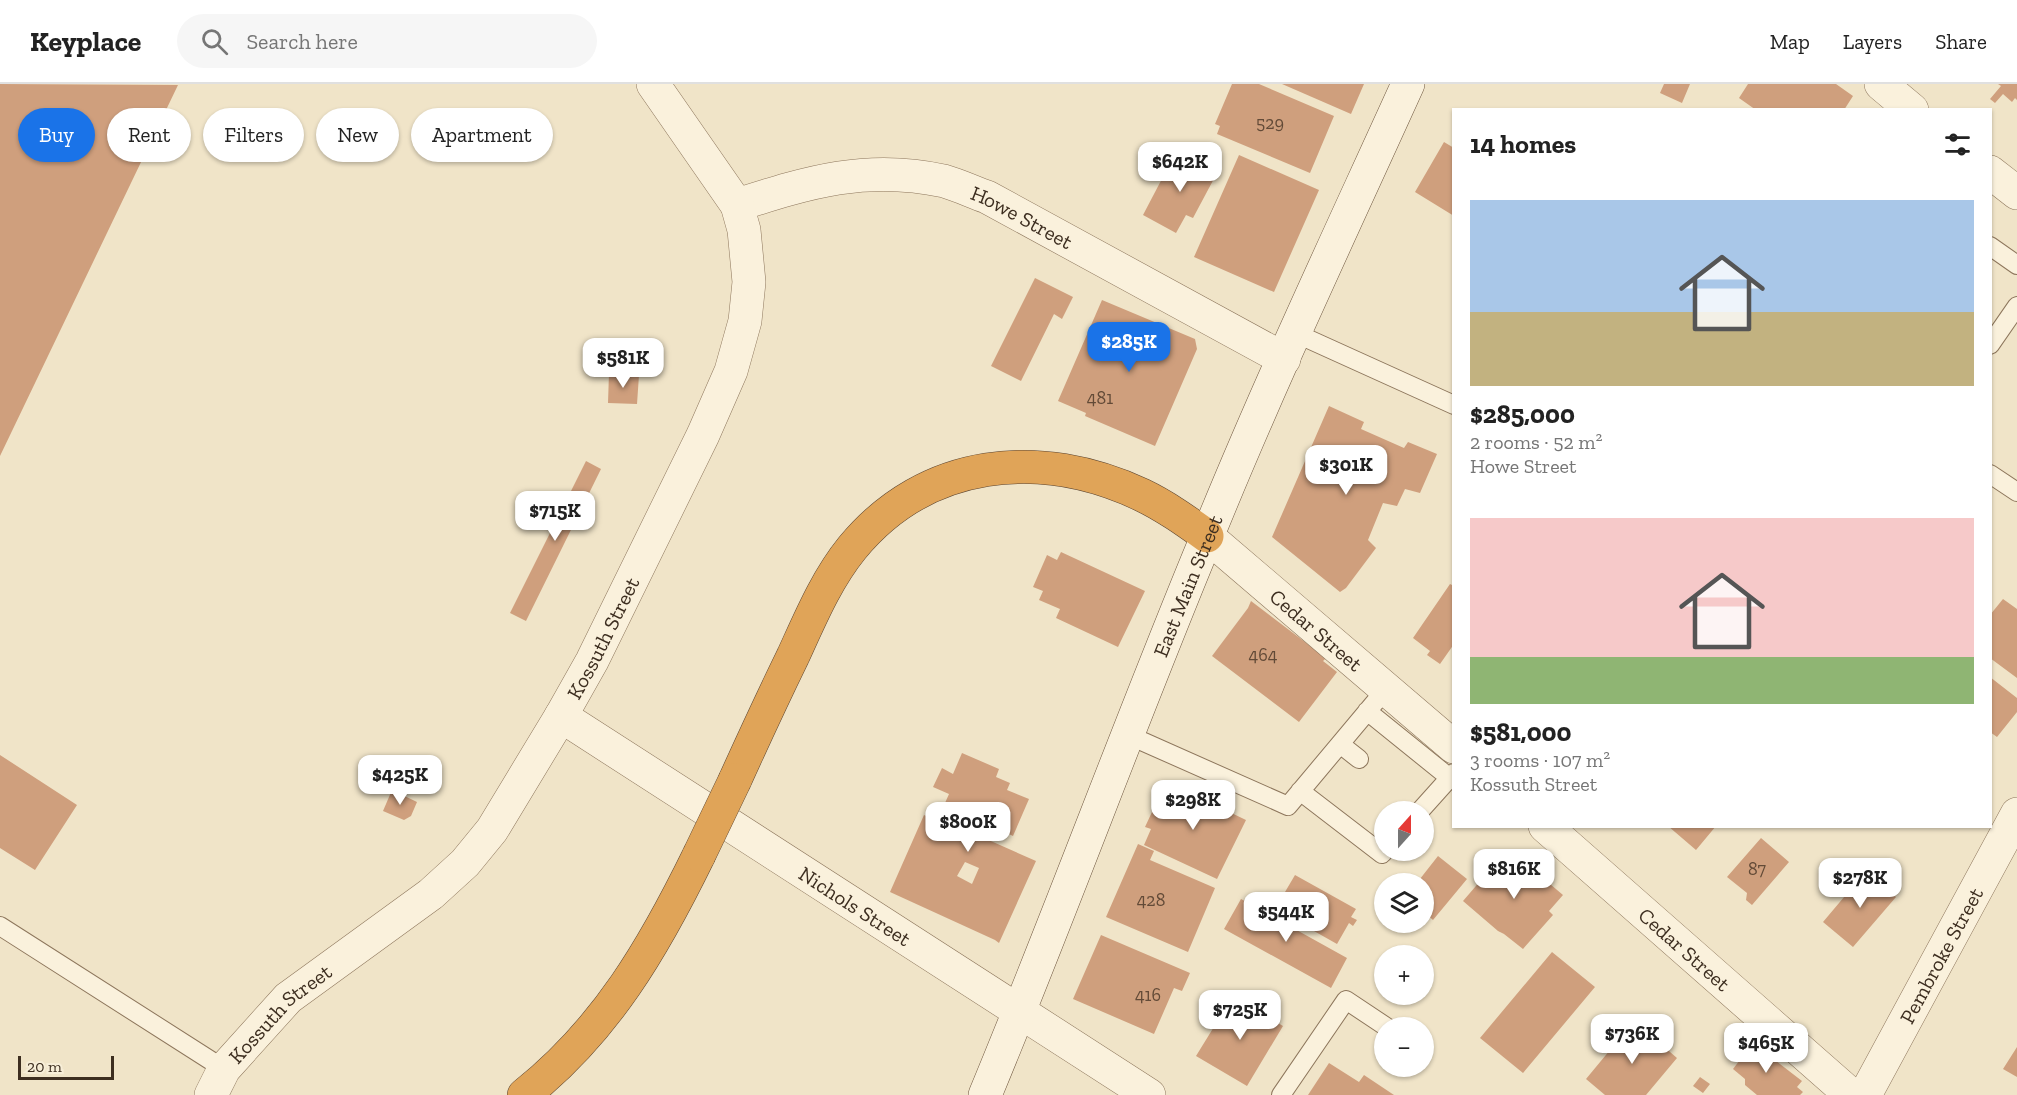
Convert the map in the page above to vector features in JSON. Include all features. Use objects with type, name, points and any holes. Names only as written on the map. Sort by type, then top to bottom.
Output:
[{"type":"highway","points":[[524,1095],[556,1067],[605,1015],[646,955],[699,855],[808,623],[835,573],[852,548],[896,507],[952,477],[982,469],[1012,466],[1046,467],[1078,472],[1141,495],[1172,511],[1207,536]]},
{"type":"street","name":"Kossuth Street","points":[[218,1082],[288,998],[431,894],[465,863],[492,830],[561,716],[597,650],[687,467],[731,370],[745,321],[749,282],[744,230],[737,205],[653,84]]},
{"type":"street","name":"East Main Street","points":[[985,1095],[1207,536],[1289,346],[1408,84]]},
{"type":"street","points":[[1881,94],[1908,108]]},
{"type":"street","name":"Howe Street","points":[[737,205],[790,188],[866,174],[910,175],[945,182],[987,197],[1289,346]]},
{"type":"street","points":[[1992,174],[2017,193]]},
{"type":"street","name":"Cedar Street","points":[[1207,536],[1376,700],[1452,766]]},
{"type":"street","name":"Nichols Street","points":[[561,716],[1149,1095]]},
{"type":"street","name":"Pembroke Street","points":[[1865,1095],[2017,814]]},
{"type":"street","name":"Cedar Street","points":[[1547,828],[1851,1095]]},
{"type":"lane","points":[[1992,247],[2017,265]]},
{"type":"lane","points":[[1992,342],[2017,306]]},
{"type":"lane","points":[[1289,346],[1452,404]]},
{"type":"lane","points":[[1992,475],[2017,492]]},
{"type":"lane","points":[[1128,735],[1288,806],[1376,700]]},
{"type":"lane","points":[[1340,744],[1359,759]]},
{"type":"lane","points":[[1421,801],[1452,766]]},
{"type":"lane","points":[[1300,791],[1374,848]]},
{"type":"lane","points":[[0,926],[218,1082]]},
{"type":"lane","points":[[1281,1095],[1346,1000],[1374,1019]]},
{"type":"building","points":[[0,84],[178,85],[167,108],[107,108],[107,162],[141,162],[0,456]]},
{"type":"building","points":[[1232,84],[1259,84],[1334,116],[1310,173],[1217,134],[1220,126],[1215,124]]},
{"type":"building","points":[[1282,84],[1364,84],[1351,114]]},
{"type":"building","points":[[1664,84],[1690,84],[1682,103],[1660,93]]},
{"type":"building","points":[[1748,84],[1836,84],[1853,96],[1845,108],[1753,108],[1739,98]]},
{"type":"building","points":[[1998,84],[2017,84],[2017,100],[2015,98],[2012,102],[2003,94],[1995,103],[1990,99],[2001,86]]},
{"type":"building","points":[[1444,142],[1452,147],[1452,215],[1415,192]]},
{"type":"building","points":[[1176,152],[1217,173],[1193,218],[1186,215],[1176,233],[1143,215]]},
{"type":"building","points":[[1239,155],[1319,190],[1274,292],[1194,257]]},
{"type":"building","points":[[1035,278],[1073,297],[1062,319],[1054,314],[1021,381],[991,366]]},
{"type":"building","points":[[1102,300],[1195,339],[1197,349],[1155,446],[1085,416],[1086,413],[1058,401]]},
{"type":"building","points":[[609,373],[639,375],[637,404],[608,403]]},
{"type":"building","points":[[1329,406],[1364,422],[1361,429],[1404,448],[1408,442],[1437,454],[1420,493],[1405,489],[1397,506],[1383,503],[1368,540],[1376,548],[1346,588],[1340,592],[1272,537]]},
{"type":"building","points":[[586,461],[601,469],[526,621],[510,613]]},
{"type":"building","points":[[1061,552],[1145,591],[1118,647],[1056,618],[1060,609],[1039,600],[1043,591],[1033,587],[1047,555],[1057,560]]},
{"type":"building","points":[[1450,584],[1452,585],[1452,647],[1440,664],[1427,655],[1430,651],[1413,638]]},
{"type":"building","points":[[2003,599],[2017,609],[2017,678],[1992,659],[1992,613]]},
{"type":"building","points":[[1251,601],[1326,658],[1323,661],[1337,672],[1299,722],[1212,656]]},
{"type":"building","points":[[1992,679],[2017,698],[2017,712],[1997,737],[1992,733]]},
{"type":"building","points":[[962,753],[999,769],[996,777],[1010,783],[1007,790],[1029,799],[1013,836],[990,825],[984,838],[1036,861],[999,943],[890,892],[924,815],[937,821],[949,794],[933,787],[942,768],[953,774]],"holes":[[[965,862],[979,868],[972,884],[957,876]]]},
{"type":"building","points":[[0,755],[77,805],[35,870],[0,848]]},
{"type":"building","points":[[1173,785],[1246,820],[1217,879],[1144,845],[1151,829],[1145,827],[1159,797],[1162,798],[1166,791],[1170,792]]},
{"type":"building","points":[[392,790],[417,802],[411,816],[404,820],[383,811]]},
{"type":"building","points":[[1670,828],[1714,828],[1696,850]]},
{"type":"building","points":[[1761,838],[1789,862],[1752,905],[1746,900],[1747,893],[1727,877]]},
{"type":"building","points":[[1138,844],[1154,851],[1150,860],[1215,888],[1188,952],[1106,917]]},
{"type":"building","points":[[1512,852],[1563,895],[1549,911],[1553,915],[1523,949],[1463,901],[1494,865],[1498,868]]},
{"type":"building","points":[[1438,856],[1467,879],[1434,919],[1434,873],[1425,873]]},
{"type":"building","points":[[1866,871],[1896,897],[1853,947],[1823,922]]},
{"type":"building","points":[[1295,875],[1356,909],[1351,917],[1357,920],[1353,926],[1349,923],[1337,944],[1275,909]]},
{"type":"building","points":[[1241,899],[1347,958],[1331,988],[1224,929]]},
{"type":"building","points":[[1101,935],[1190,973],[1182,991],[1174,988],[1154,1034],[1073,999]]},
{"type":"building","points":[[1552,952],[1595,987],[1523,1073],[1480,1038]]},
{"type":"building","points":[[1233,996],[1283,1026],[1247,1086],[1196,1056]]},
{"type":"building","points":[[1634,1021],[1677,1058],[1646,1095],[1605,1095],[1586,1079]]},
{"type":"building","points":[[1753,1043],[1802,1081],[1797,1087],[1803,1092],[1800,1095],[1757,1095],[1745,1085],[1745,1079],[1733,1069]]},
{"type":"building","points":[[2017,1047],[2017,1077],[2003,1069]]},
{"type":"building","points":[[1329,1063],[1359,1082],[1364,1075],[1394,1095],[1308,1095]]},
{"type":"building","points":[[1700,1077],[1710,1084],[1703,1093],[1693,1086]]}]
